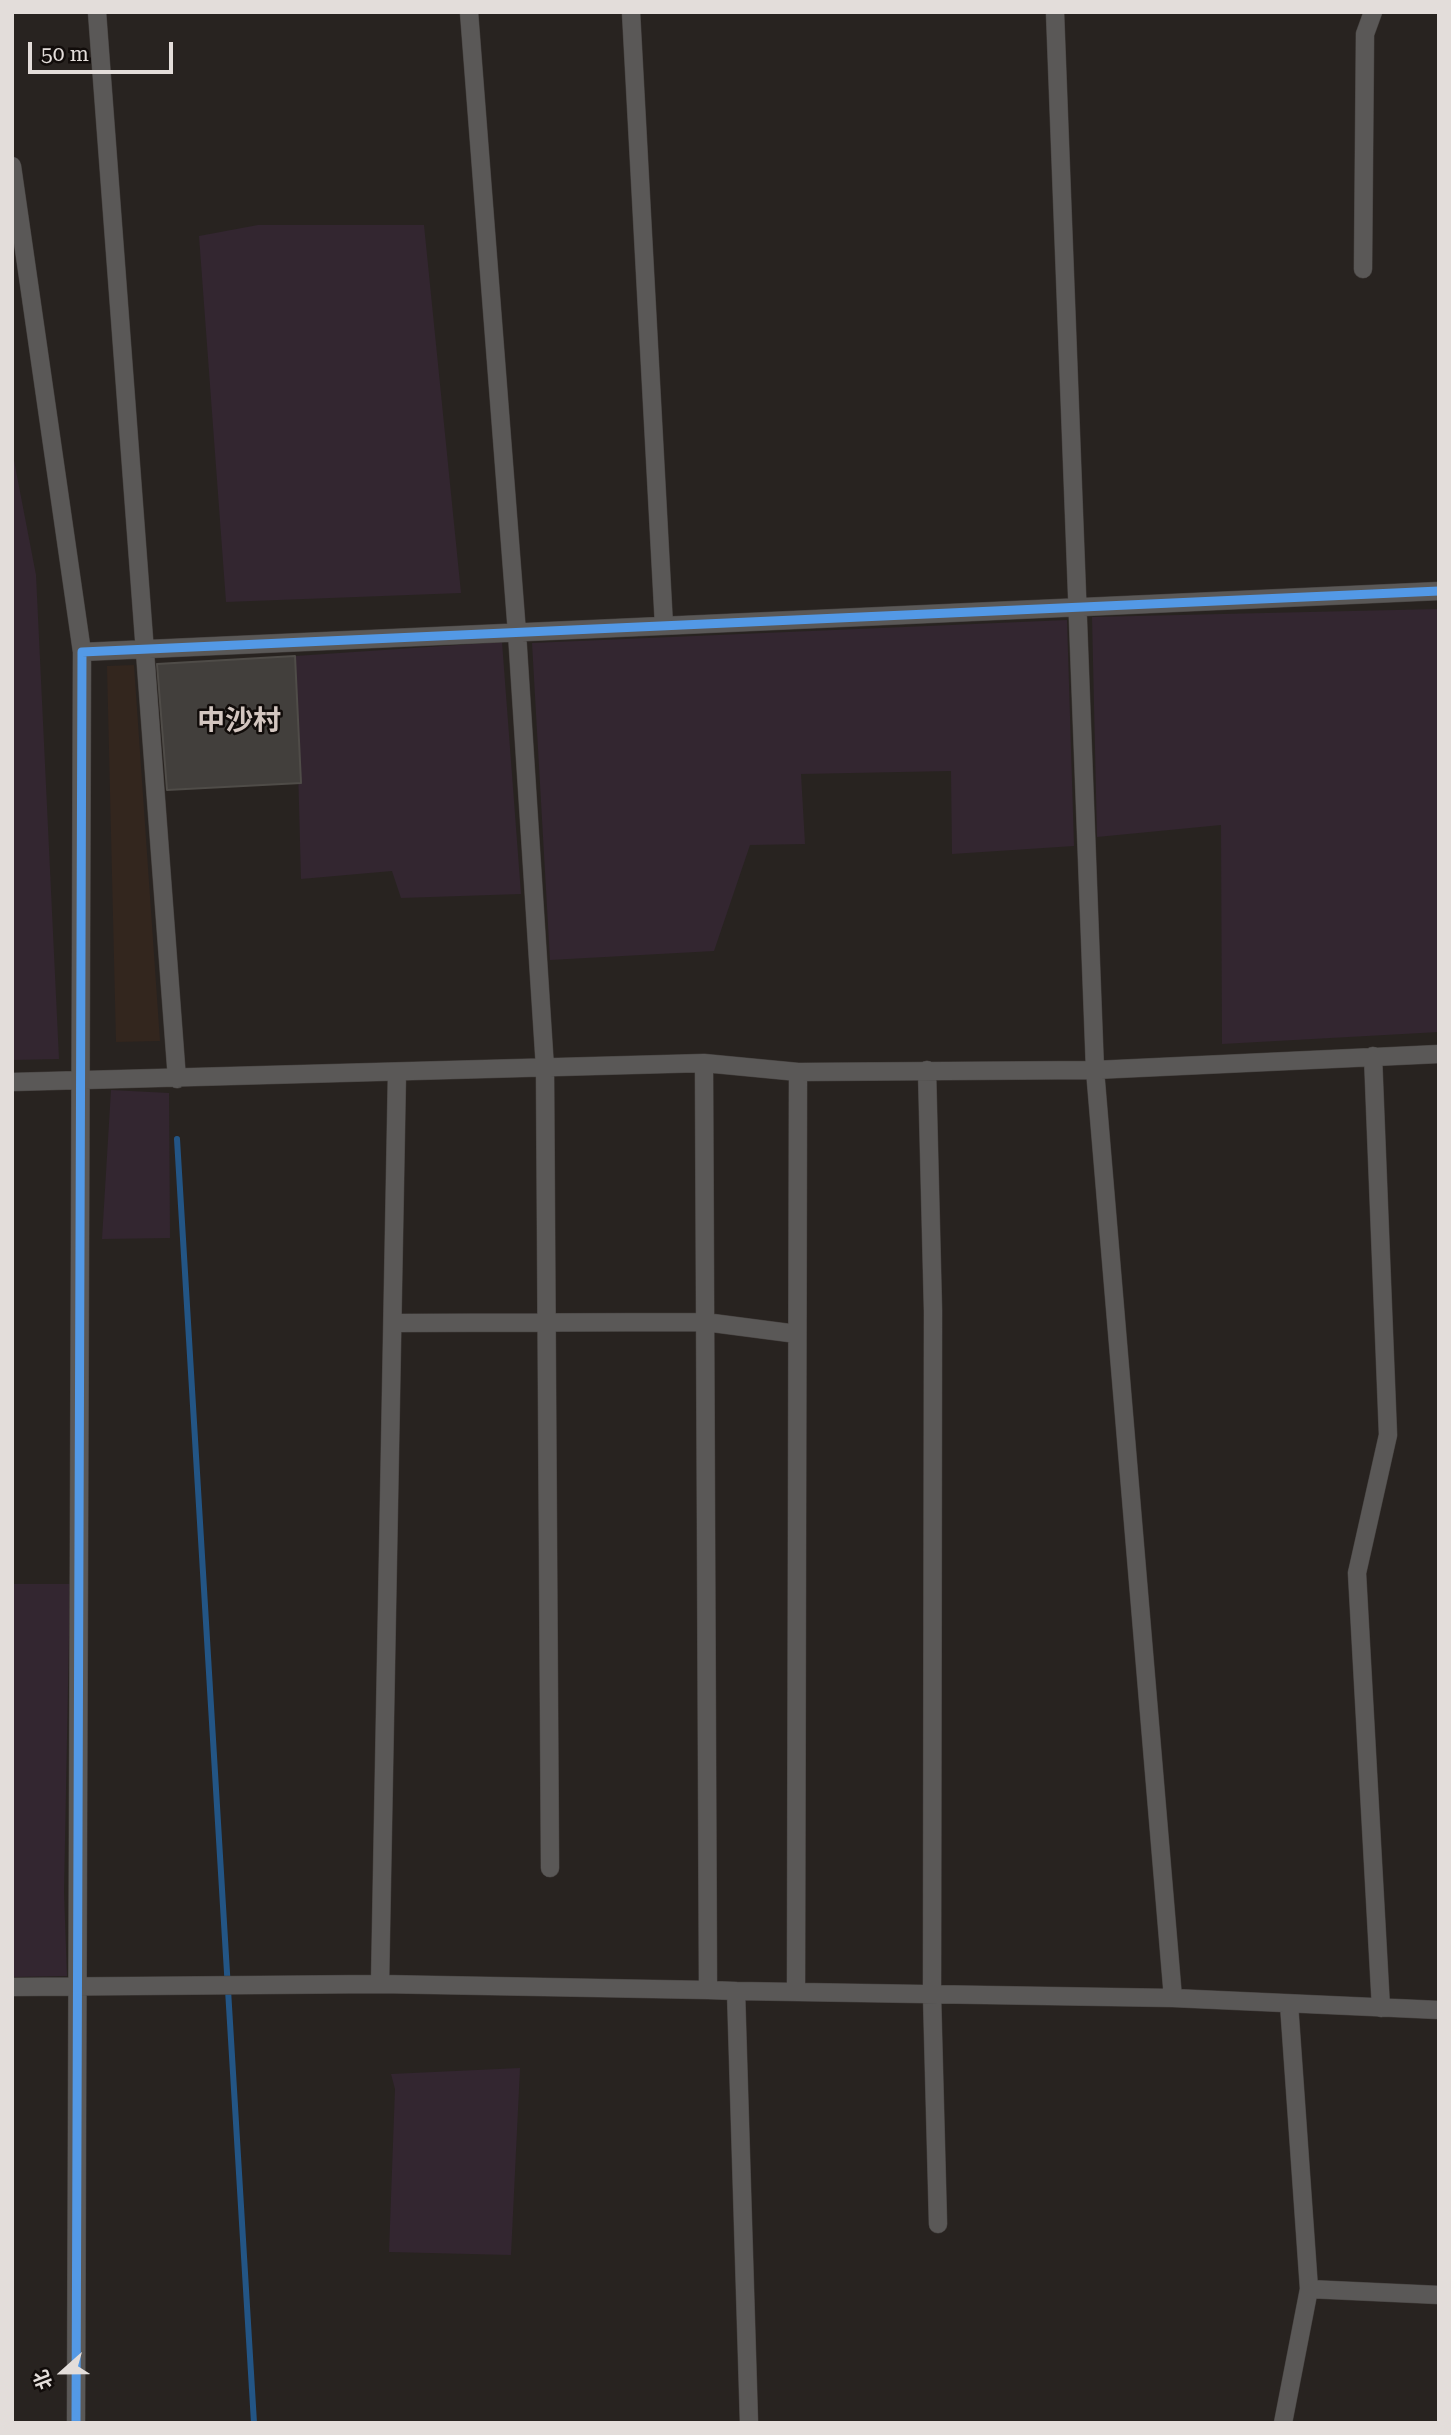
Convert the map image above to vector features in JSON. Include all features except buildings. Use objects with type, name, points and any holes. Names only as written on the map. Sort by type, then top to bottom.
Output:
[{"type":"street","points":[[97,12],[177,1079]]},
{"type":"street","points":[[469,12],[517,632],[545,1068],[550,1868]]},
{"type":"street","points":[[631,12],[664,626]]},
{"type":"street","points":[[1055,12],[1095,1070],[1173,1998]]},
{"type":"street","points":[[1363,269],[1365,34],[1373,12]]},
{"type":"street","points":[[12,166],[82,652],[83,1082],[76,1986],[76,2423]]},
{"type":"street","points":[[82,652],[1439,591]]},
{"type":"street","points":[[12,1082],[704,1063],[798,1072],[1095,1070],[1439,1054]]},
{"type":"street","points":[[1373,1056],[1388,1435],[1357,1573],[1381,2008]]},
{"type":"street","points":[[704,1063],[708,1990]]},
{"type":"street","points":[[927,1070],[933,1311],[932,1995],[938,2224]]},
{"type":"street","points":[[380,1984],[397,1072]]},
{"type":"street","points":[[796,1992],[798,1072]]},
{"type":"street","points":[[394,1323],[705,1322],[797,1334]]},
{"type":"street","points":[[12,1987],[380,1984],[1173,1998],[1439,2010]]},
{"type":"street","points":[[736,1991],[749,2423]]},
{"type":"street","points":[[1283,2423],[1309,2289],[1289,2004]]},
{"type":"street","points":[[1309,2289],[1439,2295]]},
{"type":"shaded area","points":[[258,225],[424,225],[461,593],[226,602],[199,236]]},
{"type":"shaded area","points":[[12,450],[36,575],[59,1059],[12,1060]]},
{"type":"shaded area","points":[[1439,609],[1439,1032],[1222,1044],[1221,825],[1097,837],[1092,617]]},
{"type":"shaded area","points":[[1067,620],[1074,846],[952,854],[951,771],[801,774],[805,844],[750,845],[714,951],[550,960],[532,643]]},
{"type":"shaded area","points":[[502,642],[521,894],[401,898],[392,871],[301,879],[295,656]]},
{"type":"shaded area","points":[[134,665],[160,1041],[116,1042],[107,666]]},
{"type":"shaded area","points":[[111,1090],[169,1093],[170,1238],[102,1239]]},
{"type":"shaded area","points":[[12,1584],[70,1584],[64,1892],[67,1976],[12,1977]]},
{"type":"shaded area","points":[[520,2068],[511,2255],[389,2252],[395,2089],[391,2074]]},
{"type":"waterway","points":[[177,1139],[254,2423]]},
{"type":"cycle path","points":[[76,2423],[82,652],[1439,591]]},
{"type":"district","name":"中沙村","points":[[239,722]]}]
